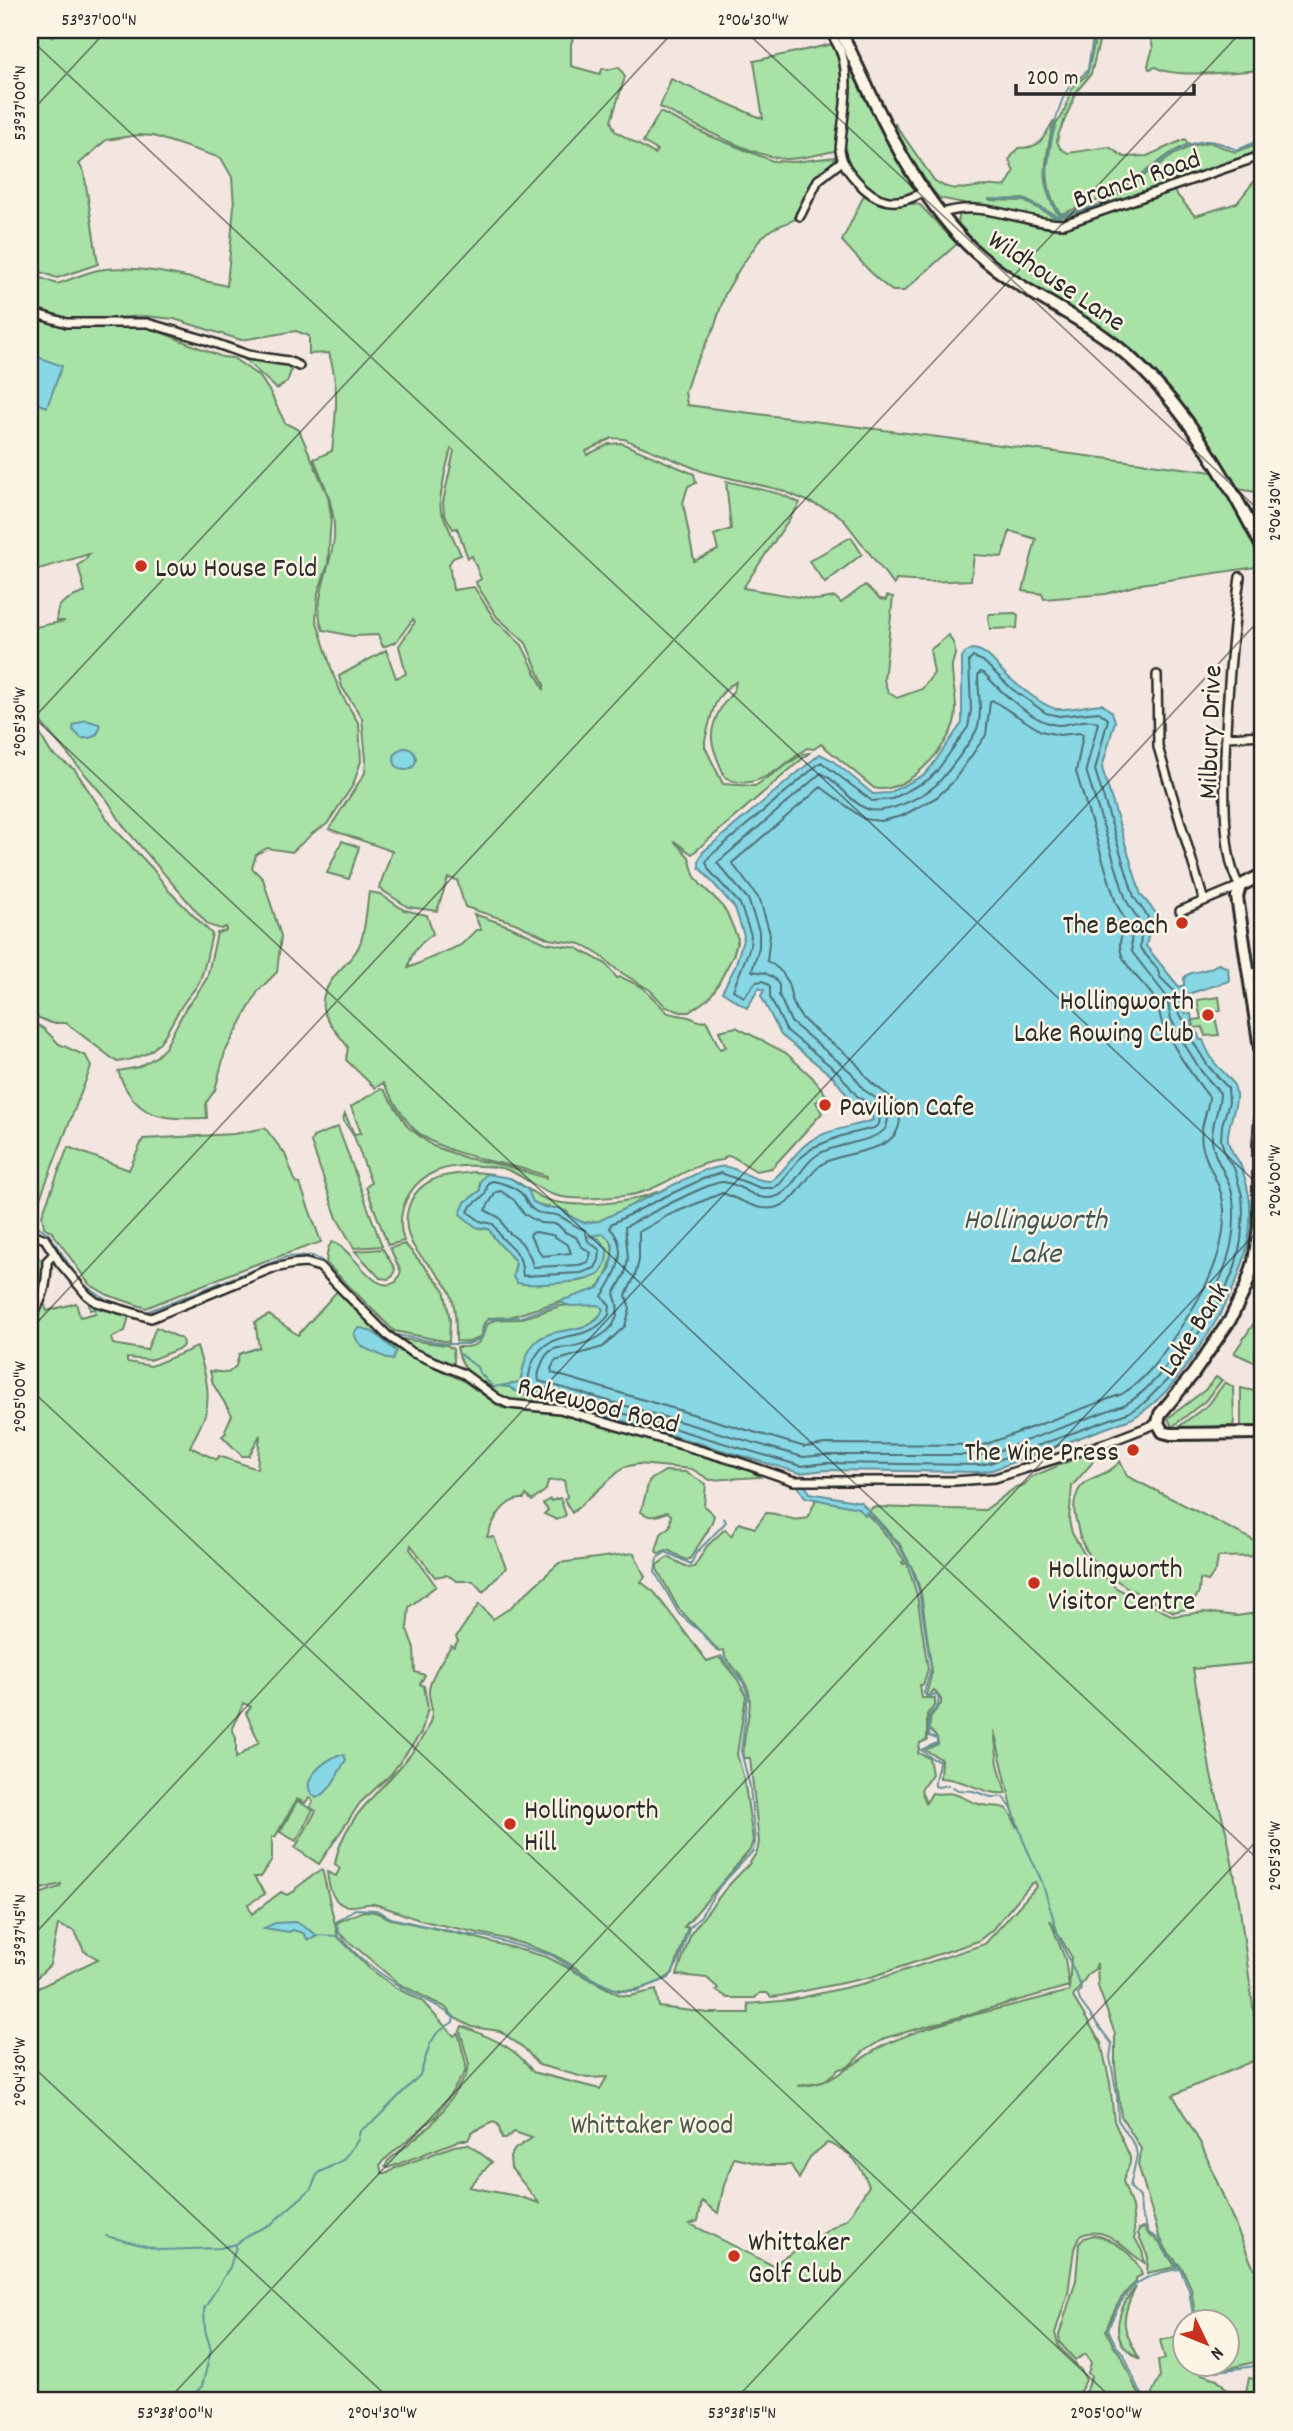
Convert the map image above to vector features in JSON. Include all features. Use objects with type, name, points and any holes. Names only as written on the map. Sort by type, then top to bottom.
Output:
[{"type":"main road","name":"Wildhouse Lane","points":[[840,30],[895,143],[923,192],[940,214],[966,243],[998,272],[1085,324],[1131,358],[1181,413],[1247,518],[1263,549]]},
{"type":"main road","points":[[1263,874],[1240,886],[1237,897],[1240,932],[1250,974],[1263,1068]]},
{"type":"main road","name":"Lake Bank","points":[[1158,1423],[1160,1414],[1193,1374],[1230,1320],[1247,1287],[1259,1227],[1259,1147],[1263,1086]]},
{"type":"main road","points":[[1158,1423],[1163,1432],[1171,1434],[1263,1433]]},
{"type":"street","points":[[829,30],[840,49],[844,63],[846,85],[840,151],[842,161],[859,184],[875,198],[883,201],[904,201],[923,192]]},
{"type":"street","name":"Branch Road","points":[[940,214],[958,207],[1004,212],[1048,224],[1064,224],[1263,155]]},
{"type":"street","points":[[800,216],[818,180],[842,161]]},
{"type":"street","points":[[30,313],[67,323],[147,323],[248,355],[288,361],[299,366]]},
{"type":"street","name":"Milbury Drive","points":[[1240,577],[1231,659],[1227,737],[1227,840],[1233,875],[1240,886]]},
{"type":"street","points":[[1157,675],[1158,747],[1204,901]]},
{"type":"street","points":[[1227,737],[1263,735]]},
{"type":"street","points":[[1181,911],[1240,886]]},
{"type":"street","points":[[1250,974],[1263,970]]},
{"type":"street","name":"Rakewood Road","points":[[30,1233],[46,1240],[54,1254],[96,1302],[150,1318],[270,1269],[306,1263],[320,1267],[395,1341],[411,1352],[464,1374],[509,1404],[560,1409],[794,1481],[954,1481],[995,1478],[1106,1443],[1158,1423]]},
{"type":"street","points":[[30,1320],[43,1299],[47,1286],[47,1261],[54,1254]]},
{"type":"shaded area","points":[[1263,956],[1263,1041],[1251,958]]},
{"type":"green space","points":[[57,30],[576,30],[571,44],[571,66],[600,74],[603,68],[608,70],[619,67],[625,77],[611,121],[615,131],[655,154],[657,150],[643,142],[660,112],[710,136],[773,161],[794,162],[835,157],[832,168],[796,219],[772,229],[761,238],[740,268],[725,294],[714,328],[692,371],[685,392],[687,405],[1213,472],[1244,522],[1263,566],[1141,584],[1106,594],[1044,599],[1042,594],[1023,591],[1036,539],[1010,531],[1002,557],[974,555],[971,580],[896,580],[894,585],[836,513],[781,490],[704,472],[624,439],[612,438],[586,451],[587,455],[609,444],[621,443],[694,474],[696,483],[688,486],[683,503],[694,561],[718,550],[714,535],[731,529],[726,481],[780,494],[800,503],[743,588],[816,600],[835,597],[841,603],[865,585],[880,599],[893,597],[884,680],[888,692],[897,698],[922,689],[934,673],[930,650],[949,635],[955,652],[952,672],[956,699],[955,719],[951,730],[924,767],[899,785],[874,788],[821,744],[814,749],[807,748],[779,769],[758,780],[736,782],[725,777],[714,750],[712,734],[716,717],[736,682],[722,693],[711,715],[705,747],[723,784],[755,786],[803,754],[809,753],[692,854],[674,841],[689,857],[694,875],[701,885],[727,913],[738,939],[733,956],[716,988],[709,998],[689,1012],[666,1007],[650,990],[581,944],[549,939],[515,923],[465,907],[457,880],[448,878],[437,911],[408,907],[379,888],[392,851],[329,829],[365,773],[366,760],[362,718],[342,687],[339,676],[386,650],[396,678],[406,674],[399,646],[415,622],[413,619],[396,642],[383,647],[378,635],[352,636],[323,630],[320,596],[332,550],[334,527],[329,498],[314,459],[332,451],[336,390],[329,353],[309,354],[309,336],[296,331],[241,340],[174,319],[145,316],[69,321],[30,311],[30,274],[57,284],[98,270],[128,268],[162,272],[227,286],[234,206],[232,177],[221,158],[153,136],[139,135],[106,140],[79,164],[84,172],[98,264],[57,278],[30,268],[30,44],[33,37],[42,33],[54,37]],"holes":[[[451,449],[454,451],[443,502],[444,513],[453,529],[457,528],[468,558],[472,556],[481,579],[476,582],[477,585],[497,617],[526,643],[544,690],[522,645],[495,620],[474,587],[453,590],[449,564],[453,558],[461,555],[441,511],[440,500]]]},
{"type":"green space","points":[[1149,30],[1263,30],[1263,70],[1175,73],[1156,67],[1149,69],[1153,48]]},
{"type":"green space","points":[[1095,40],[1099,42],[1091,74],[1077,91],[1059,133],[1057,141],[1060,148],[1068,153],[1109,147],[1124,157],[1147,156],[1185,139],[1188,144],[1114,194],[1061,214],[1048,183],[1049,147],[1071,90],[1087,75]]},
{"type":"green space","points":[[833,44],[843,83],[843,111],[835,151],[792,159],[773,157],[723,138],[660,107],[671,79],[763,119],[754,61]]},
{"type":"green space","points":[[850,58],[914,186],[915,190],[911,196],[885,198],[871,192],[853,173],[843,155],[845,60]]},
{"type":"green space","points":[[1054,120],[1047,157],[1046,181],[1052,204],[1059,215],[1024,199],[988,200],[1024,201],[1057,218],[1105,203],[1175,154],[1191,146],[1209,142],[1235,152],[1259,143],[1263,153],[1165,184],[1065,223],[965,206],[964,203],[939,198],[918,173],[892,125],[895,124],[934,180],[941,185],[961,189],[1006,186],[1014,172],[1009,160],[1018,148],[1037,144]]},
{"type":"green space","points":[[1259,175],[1263,182],[1263,493],[1237,489],[1188,412],[1143,360],[1098,327],[1012,275],[990,257],[958,223],[960,211],[965,211],[1063,229],[1172,189],[1195,216],[1237,203]]},
{"type":"green space","points":[[864,195],[885,204],[920,205],[957,244],[904,291],[892,291],[876,278],[842,241]]},
{"type":"green space","points":[[30,316],[75,327],[143,325],[222,357],[233,358],[260,377],[285,423],[299,430],[328,496],[331,516],[328,564],[318,593],[316,619],[334,677],[359,724],[361,761],[353,785],[327,824],[292,852],[267,848],[256,855],[252,868],[263,879],[281,936],[277,972],[258,991],[225,1052],[215,1090],[206,1103],[207,1118],[176,1118],[142,1108],[125,1087],[118,1071],[139,1067],[165,1048],[186,1007],[207,978],[217,933],[226,931],[226,927],[221,929],[208,925],[124,827],[108,801],[32,712],[30,706],[30,628],[65,621],[57,621],[58,609],[64,602],[85,592],[78,565],[89,554],[31,570]]},
{"type":"green space","points":[[243,358],[288,365],[291,371],[287,382],[277,389]]},
{"type":"green space","points":[[851,537],[862,554],[825,583],[809,561]]},
{"type":"green space","points":[[990,614],[1018,615],[1017,628],[990,629]]},
{"type":"green space","points":[[30,717],[51,753],[75,770],[112,826],[152,868],[169,891],[212,934],[197,985],[165,1035],[152,1050],[132,1059],[117,1062],[66,1023],[51,1023],[30,1014]]},
{"type":"green space","points":[[342,841],[359,847],[349,879],[327,873]]},
{"type":"green space","points":[[369,892],[380,894],[404,910],[427,915],[433,934],[417,948],[408,968],[461,945],[476,930],[481,930],[474,914],[546,943],[577,948],[606,964],[617,978],[621,977],[642,987],[668,1013],[701,1022],[706,1020],[720,1049],[726,1047],[719,1031],[736,1027],[786,1053],[812,1077],[827,1096],[816,1102],[822,1113],[772,1168],[756,1171],[733,1157],[726,1156],[723,1160],[697,1166],[649,1190],[623,1196],[562,1197],[501,1168],[469,1166],[437,1171],[419,1183],[406,1200],[401,1220],[404,1241],[388,1245],[366,1187],[371,1183],[354,1136],[343,1120],[345,1114],[354,1134],[361,1133],[351,1107],[380,1089],[384,1090],[408,1127],[433,1146],[466,1158],[546,1178],[547,1176],[459,1153],[427,1139],[409,1124],[383,1083],[375,1088],[346,1060],[348,1047],[324,1011],[324,994],[359,946]]},
{"type":"green space","name":"Hollingworth Lake Rowing Club","points":[[1219,997],[1221,1011],[1214,1012],[1219,1035],[1205,1036],[1203,1027],[1194,1028],[1193,1020],[1201,1019],[1197,1000]]},
{"type":"green space","points":[[30,1021],[43,1028],[59,1044],[86,1056],[91,1067],[33,1216],[30,1214]]},
{"type":"green space","points":[[338,1127],[382,1246],[354,1248],[337,1218],[311,1142],[313,1137]]},
{"type":"green space","points":[[265,1128],[285,1154],[296,1183],[300,1184],[321,1242],[242,1269],[146,1308],[108,1295],[89,1284],[52,1232],[44,1227],[42,1215],[68,1147],[129,1170],[143,1139],[234,1134]]},
{"type":"green space","points":[[474,1172],[493,1174],[486,1174],[480,1182],[480,1191],[465,1202],[479,1228],[489,1229],[516,1263],[514,1272],[559,1282],[582,1281],[601,1271],[594,1237],[587,1236],[599,1232],[607,1234],[612,1250],[607,1273],[595,1290],[510,1317],[489,1318],[484,1323],[480,1337],[469,1342],[456,1341],[455,1310],[450,1292],[410,1240],[407,1219],[412,1199],[426,1183],[441,1177]]},
{"type":"green space","points":[[510,1178],[543,1198],[560,1203],[620,1201],[659,1191],[599,1221],[584,1223],[566,1211],[533,1202],[524,1187]]},
{"type":"green space","points":[[332,1242],[348,1253],[371,1277],[387,1285],[396,1282],[401,1272],[390,1248],[405,1244],[444,1289],[450,1319],[449,1342],[394,1331],[326,1263],[328,1248]]},
{"type":"green space","points":[[383,1249],[395,1269],[393,1276],[388,1279],[380,1278],[355,1251]]},
{"type":"green space","points":[[30,1254],[42,1260],[44,1271],[37,1303],[36,1292],[30,1286]]},
{"type":"green space","name":"Whittaker Wood","points":[[339,1289],[388,1342],[462,1380],[502,1408],[560,1414],[744,1467],[760,1477],[710,1480],[692,1469],[638,1464],[624,1467],[572,1513],[564,1499],[567,1497],[564,1480],[548,1481],[546,1490],[532,1501],[526,1495],[524,1499],[510,1502],[492,1524],[487,1537],[494,1537],[506,1568],[483,1592],[473,1581],[456,1581],[446,1575],[435,1577],[411,1545],[410,1549],[436,1586],[409,1607],[407,1629],[414,1648],[415,1672],[425,1675],[420,1684],[424,1686],[428,1709],[421,1733],[391,1774],[360,1803],[319,1864],[295,1848],[316,1811],[310,1807],[313,1801],[309,1798],[305,1803],[297,1799],[275,1837],[272,1837],[272,1860],[261,1877],[254,1877],[265,1894],[248,1904],[252,1914],[281,1892],[287,1895],[295,1891],[322,1869],[338,1937],[369,1968],[396,1988],[422,2001],[454,2036],[458,2033],[466,2064],[465,2072],[436,2116],[383,2161],[380,2165],[382,2173],[388,2173],[454,2146],[468,2144],[492,2162],[469,2187],[539,2203],[511,2168],[510,2157],[515,2149],[532,2138],[514,2132],[502,2139],[498,2124],[493,2122],[472,2132],[468,2140],[460,2140],[385,2167],[388,2161],[431,2125],[466,2075],[469,2064],[460,2031],[462,2026],[510,2049],[533,2072],[600,2089],[607,2077],[587,2078],[539,2065],[525,2049],[500,2031],[472,2027],[455,2018],[445,2007],[399,1984],[339,1933],[336,1925],[338,1922],[363,1911],[547,1957],[620,1995],[630,1996],[656,1990],[659,2007],[709,2013],[749,2013],[748,2004],[791,2000],[866,1983],[985,1944],[1037,1886],[1035,1882],[1031,1884],[991,1931],[978,1941],[871,1977],[780,1996],[771,1997],[767,1993],[760,1993],[755,1998],[728,1998],[716,1990],[718,1988],[707,1978],[677,1975],[691,1933],[749,1864],[757,1852],[759,1842],[750,1758],[744,1758],[743,1750],[750,1706],[748,1689],[725,1657],[724,1650],[719,1651],[678,1608],[657,1569],[657,1565],[668,1557],[689,1568],[694,1567],[707,1546],[725,1529],[731,1536],[739,1523],[755,1528],[766,1513],[790,1519],[808,1518],[816,1499],[862,1510],[889,1539],[905,1561],[903,1564],[907,1563],[917,1595],[928,1669],[923,1685],[920,1685],[922,1698],[935,1698],[935,1706],[927,1714],[927,1740],[920,1743],[918,1753],[929,1758],[932,1774],[921,1790],[926,1803],[932,1793],[949,1793],[979,1804],[1002,1807],[1009,1812],[1017,1828],[994,1730],[998,1764],[1006,1793],[990,1792],[940,1778],[941,1759],[925,1750],[938,1744],[937,1738],[929,1729],[931,1716],[941,1704],[941,1699],[934,1690],[929,1696],[926,1695],[932,1672],[921,1593],[915,1574],[899,1543],[869,1511],[873,1507],[985,1510],[1016,1487],[1024,1485],[1031,1477],[1096,1450],[1092,1463],[1072,1486],[1069,1520],[1072,1533],[1086,1557],[1116,1588],[1173,1616],[1204,1612],[1237,1616],[1256,1613],[1263,1608],[1263,1662],[1193,1669],[1211,1775],[1227,1835],[1238,1895],[1260,2058],[1173,2095],[1202,2146],[1253,2267],[1263,2276],[1263,2360],[1240,2365],[1240,2308],[1194,2308],[1191,2288],[1182,2268],[1159,2236],[1138,2164],[1141,2149],[1121,2116],[1115,2066],[1115,2034],[1098,1986],[1097,1963],[1073,1997],[1101,2043],[1110,2083],[1114,2121],[1130,2157],[1123,2181],[1132,2207],[1135,2238],[1145,2263],[1118,2241],[1103,2234],[1094,2232],[1079,2237],[1074,2249],[1068,2293],[1055,2333],[1059,2347],[1081,2370],[1086,2380],[1079,2393],[1070,2401],[30,2401],[30,1992],[98,1959],[84,1951],[75,1931],[58,1925],[50,1965],[30,1984],[30,1897],[60,1887],[61,1884],[30,1892],[30,1331],[40,1321],[36,1316],[41,1304],[44,1303],[47,1311],[76,1303],[80,1317],[96,1313],[95,1309],[90,1310],[88,1299],[116,1313],[129,1316],[125,1331],[111,1338],[113,1344],[147,1350],[156,1327],[182,1339],[181,1348],[150,1360],[127,1358],[127,1362],[151,1366],[197,1347],[208,1398],[205,1415],[190,1447],[217,1460],[219,1456],[257,1469],[260,1435],[249,1456],[242,1456],[222,1436],[226,1433],[232,1415],[213,1384],[210,1371],[228,1373],[236,1366],[239,1354],[259,1347],[255,1322],[269,1315],[298,1335]],"holes":[[[244,1703],[251,1707],[246,1713],[259,1742],[236,1758],[236,1738],[232,1728]],[[1050,1920],[1071,1956],[1069,1991],[913,2033],[881,2047],[836,2075],[824,2081],[839,2069],[848,2067],[864,2051],[885,2038],[1069,1986],[1065,1959]],[[827,2143],[835,2146],[854,2159],[869,2186],[848,2218],[772,2265],[690,2224],[698,2221],[702,2201],[718,2213],[734,2158],[766,2165],[791,2165],[799,2179],[810,2157]]]},
{"type":"green space","points":[[599,1304],[603,1312],[591,1323],[544,1338],[534,1346],[526,1360],[520,1382],[501,1386],[521,1394],[559,1402],[557,1407],[518,1403],[494,1394],[470,1374],[459,1356],[457,1347],[475,1345],[492,1321],[519,1319],[561,1306]]},
{"type":"green space","points":[[1258,1317],[1260,1329],[1255,1351],[1256,1363],[1234,1353]]},
{"type":"green space","points":[[394,1338],[446,1345],[453,1349],[454,1362],[451,1365]]},
{"type":"green space","points":[[1216,1377],[1222,1380],[1205,1401],[1172,1427],[1168,1418],[1205,1390]]},
{"type":"green space","points":[[1225,1382],[1233,1387],[1233,1426],[1177,1428],[1209,1404]]},
{"type":"green space","points":[[1241,1388],[1263,1393],[1263,1427],[1241,1427]]},
{"type":"green space","points":[[1120,1461],[1127,1476],[1263,1545],[1263,1556],[1218,1557],[1216,1570],[1208,1581],[1200,1579],[1199,1592],[1190,1608],[1174,1612],[1121,1584],[1088,1553],[1080,1536],[1074,1510],[1080,1488]]},
{"type":"green space","points":[[665,1471],[685,1472],[706,1484],[704,1506],[714,1515],[690,1559],[686,1560],[668,1550],[659,1554],[656,1551],[661,1534],[670,1526],[671,1515],[667,1512],[651,1516],[641,1512],[649,1481]]},
{"type":"green space","points":[[560,1498],[566,1515],[557,1520],[544,1514],[548,1510],[543,1504],[550,1499]]},
{"type":"green space","points":[[634,1553],[645,1577],[641,1582],[654,1592],[707,1661],[719,1657],[738,1680],[746,1696],[737,1754],[744,1779],[753,1840],[750,1850],[684,1927],[688,1927],[673,1973],[649,1986],[634,1990],[612,1988],[560,1958],[519,1943],[420,1920],[374,1904],[351,1906],[339,1903],[331,1891],[327,1872],[336,1876],[340,1868],[335,1864],[348,1829],[358,1813],[409,1757],[424,1735],[432,1715],[429,1693],[432,1679],[479,1604],[493,1619],[510,1608],[559,1563]]},
{"type":"green space","points":[[297,1801],[313,1810],[296,1841],[280,1832]]},
{"type":"green space","points":[[1144,2227],[1176,2267],[1147,2273],[1148,2257],[1138,2234],[1139,2229]]},
{"type":"green space","points":[[1094,2235],[1123,2249],[1135,2261],[1142,2275],[1136,2278],[1136,2282],[1122,2298],[1106,2330],[1122,2356],[1136,2390],[1145,2401],[1076,2401],[1087,2390],[1091,2363],[1086,2354],[1075,2360],[1060,2343],[1059,2335],[1076,2280],[1079,2244],[1084,2238]]},
{"type":"green space","points":[[1136,2287],[1127,2308],[1125,2324],[1140,2360],[1123,2345],[1118,2330],[1120,2314]]},
{"type":"green space","points":[[1170,2338],[1170,2378],[1217,2379],[1238,2401],[1151,2401],[1150,2397],[1160,2377],[1158,2360],[1165,2359],[1160,2340]]},
{"type":"green space","points":[[1249,2378],[1263,2381],[1263,2401],[1244,2401]]},
{"type":"water","points":[[30,354],[62,366],[47,407],[30,401]]},
{"type":"water","name":"Hollingworth Lake","points":[[972,649],[987,655],[1017,684],[1052,707],[1068,709],[1102,704],[1112,712],[1115,721],[1102,768],[1141,895],[1160,918],[1149,933],[1146,946],[1179,987],[1184,985],[1184,978],[1191,973],[1219,964],[1228,968],[1229,981],[1183,998],[1186,1014],[1191,1014],[1193,1029],[1197,1031],[1200,1040],[1203,1040],[1217,1066],[1234,1084],[1236,1101],[1228,1141],[1241,1168],[1249,1195],[1249,1237],[1245,1257],[1230,1296],[1209,1332],[1170,1387],[1153,1404],[1133,1418],[992,1470],[980,1472],[826,1470],[800,1473],[500,1386],[520,1382],[528,1353],[540,1338],[581,1328],[598,1318],[603,1309],[599,1305],[571,1306],[561,1303],[599,1288],[611,1267],[613,1244],[604,1234],[588,1236],[598,1238],[607,1248],[603,1268],[593,1277],[559,1283],[517,1283],[513,1277],[516,1263],[489,1229],[476,1227],[460,1214],[465,1202],[480,1191],[480,1182],[486,1174],[510,1178],[528,1190],[533,1202],[546,1208],[560,1208],[584,1223],[599,1221],[704,1170],[727,1167],[759,1180],[771,1181],[800,1149],[812,1140],[829,1132],[873,1120],[871,1114],[851,1100],[833,1077],[781,1035],[761,996],[764,990],[759,988],[747,1008],[722,992],[735,967],[744,936],[735,908],[699,867],[699,860],[703,852],[820,754],[832,760],[873,794],[889,793],[924,775],[962,723],[962,658]]},
{"type":"water","points":[[86,720],[99,724],[100,727],[93,737],[81,738],[73,730],[74,725]]},
{"type":"water","points":[[405,748],[413,751],[416,759],[413,767],[405,770],[397,767],[394,759],[397,751]]},
{"type":"water","points":[[359,1328],[375,1333],[396,1351],[393,1360],[360,1344],[354,1333]]},
{"type":"water","points":[[804,1484],[810,1493],[861,1502],[869,1511],[865,1515],[858,1508],[805,1497],[797,1485]]},
{"type":"water","points":[[338,1755],[344,1755],[346,1760],[330,1787],[316,1798],[310,1792],[310,1779],[319,1767]]},
{"type":"water","points":[[296,1922],[316,1937],[308,1940],[303,1933],[293,1930],[289,1932],[264,1928],[275,1923]]},
{"type":"waterway","points":[[1094,30],[1088,69],[1066,91],[1053,134],[1045,181],[1051,200],[1061,215],[1108,201],[1167,157],[1192,144],[1213,141],[1237,150],[1263,139]]},
{"type":"waterway","points":[[989,199],[1024,200],[1057,217],[1060,216]]},
{"type":"waterway","points":[[30,1221],[48,1233],[82,1284],[107,1300],[146,1312],[286,1257],[313,1256],[322,1261],[391,1334],[447,1344],[468,1344],[482,1338],[489,1319],[521,1317],[561,1303]]},
{"type":"waterway","points":[[460,1354],[477,1367],[493,1387],[500,1386]]},
{"type":"waterway","points":[[866,1512],[898,1545],[911,1567],[919,1591],[931,1668],[924,1693],[927,1697],[936,1694],[939,1699],[937,1708],[929,1715],[929,1736],[937,1739],[937,1743],[921,1750],[939,1760],[935,1786],[948,1785]]},
{"type":"waterway","points":[[717,1651],[702,1633],[679,1614],[655,1572],[657,1558],[666,1552],[691,1564],[696,1553],[726,1522],[724,1518]]},
{"type":"waterway","points":[[106,2236],[161,2250],[220,2248],[236,2244],[271,2224],[311,2189],[318,2173],[343,2160],[358,2140],[360,2131],[376,2119],[420,2075],[430,2044],[437,2033],[453,2022],[454,2018],[388,1979],[351,1949],[338,1931],[336,1922],[355,1909],[376,1910],[391,1918],[487,1937],[551,1955],[578,1972],[618,1991],[636,1991],[669,1978],[679,1961],[689,1928],[700,1917],[720,1886],[753,1851],[755,1842],[750,1787],[741,1751],[748,1695],[743,1682],[721,1656]]},
{"type":"waterway","points":[[953,1787],[991,1797],[1003,1797],[1013,1810],[1042,1882],[1060,1940],[1080,1984],[1080,2001],[1112,2044],[1110,2057],[1118,2120],[1135,2146],[1137,2155],[1130,2187],[1140,2197],[1141,2213],[1149,2233],[1158,2238],[1167,2254],[1180,2268],[1189,2290],[1192,2308]]},
{"type":"waterway","points":[[315,1935],[338,1936]]},
{"type":"waterway","points":[[191,2401],[202,2386],[211,2350],[205,2330],[204,2309],[230,2267],[236,2246]]},
{"type":"waterway","points":[[1148,2401],[1138,2389],[1124,2354],[1116,2346],[1108,2329],[1120,2304],[1133,2287],[1152,2275],[1179,2269]]},
{"type":"waterway","points":[[1240,2368],[1263,2365]]},
{"type":"place","name":"Low House Fold","points":[[141,566]]},
{"type":"place","name":"The Beach","points":[[1182,923]]},
{"type":"place","name":"Hollingworth Lake Rowing Club","points":[[1208,1015]]},
{"type":"place","name":"Pavilion Cafe","points":[[825,1105]]},
{"type":"place","name":"The Wine Press","points":[[1133,1450]]},
{"type":"place","name":"Hollingworth Visitor Centre","points":[[1034,1583]]},
{"type":"place","name":"Hollingworth Hill","points":[[510,1824]]},
{"type":"place","name":"Whittaker Golf Club","points":[[734,2256]]}]
